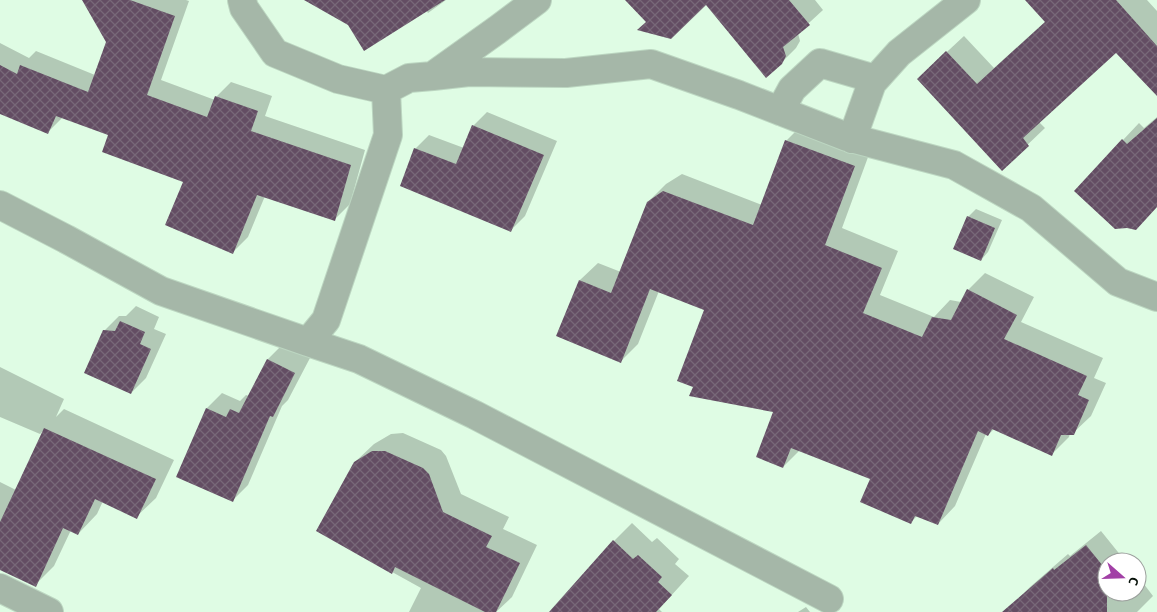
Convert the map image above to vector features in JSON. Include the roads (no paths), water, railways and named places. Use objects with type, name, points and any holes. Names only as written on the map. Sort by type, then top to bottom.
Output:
[{"type":"street","points":[[242,0],[244,8],[275,53],[338,79],[386,90],[408,78],[469,72],[566,73],[651,64],[739,94],[852,139],[954,165],[1031,208],[1118,282],[1157,297]]},
{"type":"street","points":[[433,76],[537,0]]},
{"type":"street","points":[[852,139],[875,79],[899,53],[966,0]]},
{"type":"street","points":[[780,111],[792,89],[820,63],[875,79]]},
{"type":"street","points":[[308,342],[326,320],[388,135],[386,90]]},
{"type":"street","points":[[0,204],[161,291],[359,359],[475,416],[829,599]]},
{"type":"street","points":[[0,588],[49,612]]}]
